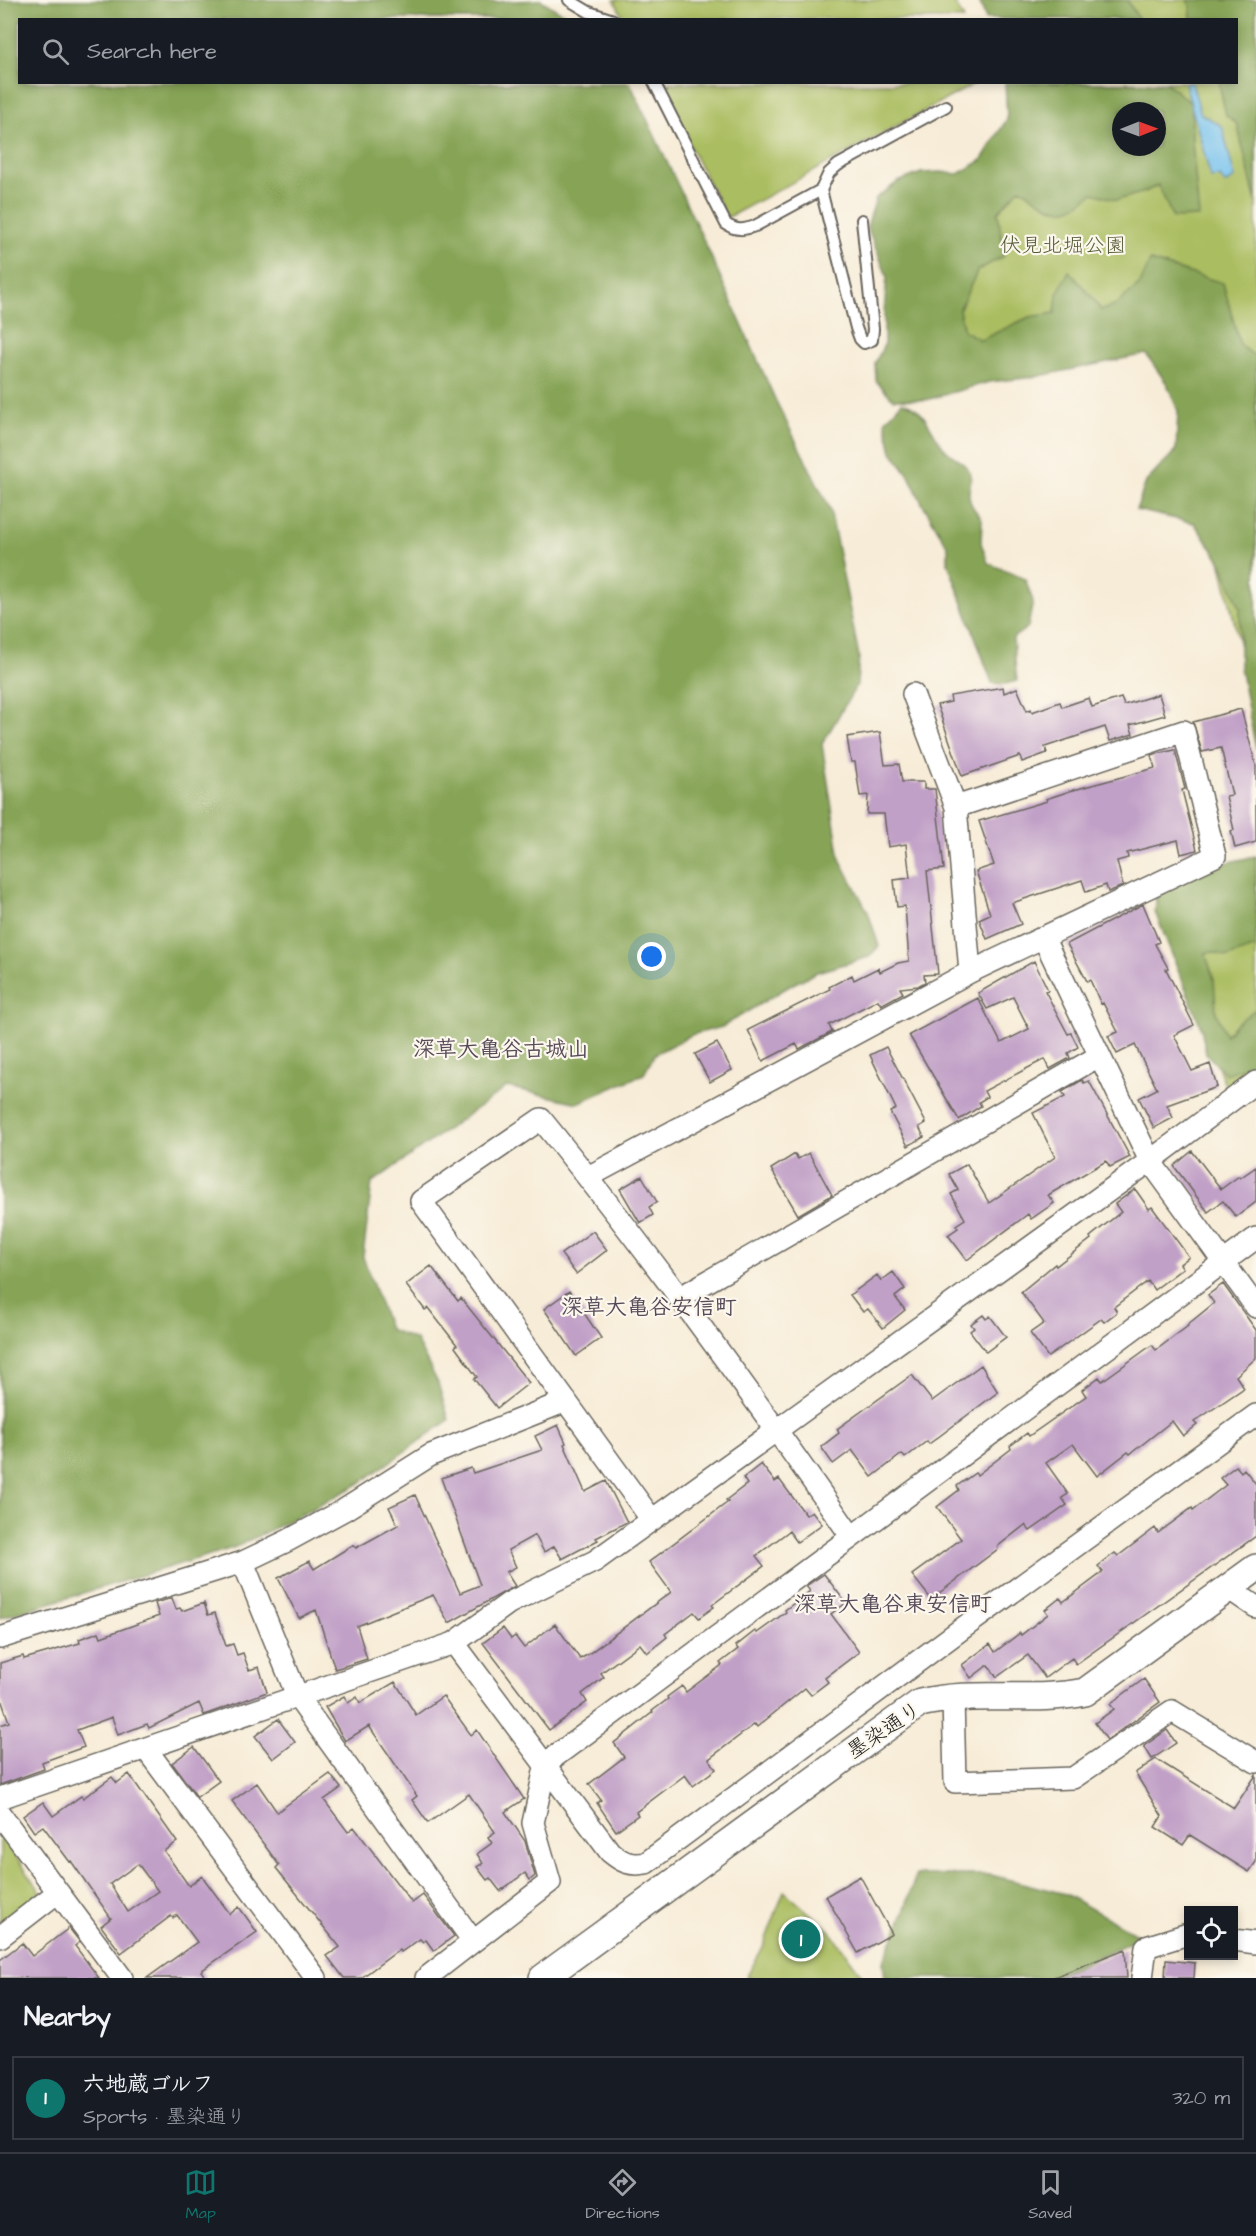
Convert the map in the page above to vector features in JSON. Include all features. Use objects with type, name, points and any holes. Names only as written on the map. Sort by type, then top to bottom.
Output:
[{"type":"street","points":[[914,694],[956,807],[970,972]]},
{"type":"street","points":[[588,1177],[970,972],[1215,856],[1184,731],[956,807]]},
{"type":"street","points":[[1043,937],[1150,1161],[1256,1307]]},
{"type":"street","points":[[678,1298],[1099,1056]]},
{"type":"street","points":[[0,1798],[454,1643],[509,1603],[595,1561],[1256,1082]]},
{"type":"street","points":[[652,1520],[420,1201],[541,1119],[588,1177],[777,1430],[851,1536]]},
{"type":"street","points":[[426,1978],[550,1882],[533,1823],[546,1763],[1256,1238]]},
{"type":"street","points":[[0,1638],[243,1562],[344,1510],[431,1455],[566,1401]]},
{"type":"street","points":[[454,1643],[546,1763],[610,1852],[629,1864],[646,1863],[967,1625],[1256,1415]]},
{"type":"street","points":[[243,1562],[298,1698],[473,1941]]},
{"type":"street","name":"墨染通り","points":[[543,1978],[920,1703],[953,1698],[1065,1696],[1084,1692],[1256,1568]]},
{"type":"street","points":[[1228,1588],[1256,1607]]},
{"type":"street","points":[[953,1698],[954,1782],[1073,1778],[1172,1711],[1256,1762]]},
{"type":"street","points":[[146,1749],[316,1978]]},
{"type":"street","points":[[0,1814],[122,1978]]},
{"type":"street","points":[[0,1937],[58,1892]]},
{"type":"street","points":[[1142,1978],[1146,1947],[1184,1935]]},
{"type":"street","points":[[1238,1941],[1256,1943]]},
{"type":"lane","points":[[569,0],[589,12],[607,18]]},
{"type":"lane","points":[[655,84],[726,224],[733,229],[744,230],[821,190],[829,173],[838,165],[946,106]]},
{"type":"lane","points":[[821,190],[856,328],[864,343],[872,340],[873,329],[862,220]]},
{"type":"green space","points":[[0,0],[470,0],[472,3],[541,0],[570,18],[18,18],[18,84],[630,84],[776,401],[830,509],[859,656],[857,685],[822,744],[840,859],[868,912],[879,946],[869,957],[817,972],[793,984],[722,1027],[691,1035],[655,1054],[644,1074],[578,1103],[507,1087],[372,1183],[363,1257],[389,1329],[416,1340],[438,1383],[449,1420],[360,1483],[233,1548],[0,1618]]},
{"type":"green space","points":[[614,0],[953,0],[963,18],[623,18]]},
{"type":"green space","points":[[979,0],[1127,0],[1138,18],[986,18]]},
{"type":"green space","name":"伏見北堀公園","points":[[991,0],[1256,0],[1256,716],[1177,374],[1150,343],[905,393],[972,174],[1025,124],[1013,84],[1238,84],[1238,18],[996,18]]},
{"type":"green space","points":[[1187,0],[1256,0],[1256,202],[1237,124],[1226,115],[1219,84],[1238,84],[1238,18],[1191,18],[1190,5]]},
{"type":"green space","points":[[658,84],[974,84],[727,218]]},
{"type":"green space","name":"伏見北堀公園","points":[[1005,84],[1168,84],[1192,104],[1192,141],[1199,217],[1173,218],[1158,185],[1145,192],[1117,200],[1093,193],[1082,202],[1064,209],[1048,206],[1020,188],[998,212],[1004,256],[978,270],[959,310],[964,331],[981,340],[1029,317],[1055,313],[1057,294],[1069,271],[1101,310],[1114,306],[1140,284],[1150,261],[1223,283],[1240,345],[1256,357],[1256,750],[1240,667],[1240,608],[1220,560],[1194,523],[1136,510],[1146,482],[1176,450],[1178,411],[1167,384],[1146,354],[1035,377],[989,382],[926,400],[893,399],[876,381],[875,363],[884,345],[887,276],[867,227],[876,198],[898,182],[921,173],[958,174],[981,161],[1007,119]]},
{"type":"green space","points":[[902,402],[917,409],[945,449],[969,471],[971,480],[969,498],[973,508],[982,519],[981,543],[988,563],[1025,579],[1033,601],[1028,627],[1013,638],[1017,681],[1005,684],[992,683],[948,563],[948,547],[908,474],[892,452],[885,421]]},
{"type":"green space","points":[[1256,856],[1256,947],[1228,957],[1213,952],[1205,953],[1214,979],[1216,1012],[1226,1035],[1235,1024],[1256,1009],[1256,1064],[1226,1074],[1206,1054],[1201,1027],[1155,912],[1157,896],[1220,864]]},
{"type":"green space","points":[[1256,857],[1256,1075],[1226,1088],[1153,893]]},
{"type":"green space","points":[[0,1834],[41,1892],[0,1924]]},
{"type":"green space","points":[[916,1875],[991,1875],[1065,1894],[1142,1937],[1052,1978],[885,1978],[883,1962],[902,1918]]},
{"type":"green space","points":[[784,1891],[829,1930],[864,1978],[746,1978],[763,1947]]},
{"type":"water","points":[[1185,84],[1192,84],[1201,114],[1222,126],[1235,178],[1225,184],[1220,177],[1211,178]]},
{"type":"building","points":[[1003,687],[1004,693],[1017,688],[1027,711],[1031,709],[1032,712],[1060,702],[1062,707],[1089,698],[1092,707],[1121,698],[1124,705],[1159,694],[1165,715],[1130,725],[1133,734],[1110,741],[1105,727],[1045,747],[1047,753],[1022,762],[1020,756],[962,776],[937,705],[951,702],[950,696]]},
{"type":"building","points":[[1241,709],[1256,765],[1256,842],[1235,848],[1231,831],[1234,830],[1226,796],[1232,795],[1221,748],[1202,752],[1193,722]]},
{"type":"building","points":[[880,732],[885,765],[899,764],[902,782],[924,782],[924,789],[935,789],[944,869],[927,871],[938,974],[924,975],[925,982],[918,986],[900,988],[903,993],[881,1005],[878,1000],[829,1025],[832,1032],[799,1049],[796,1044],[763,1061],[748,1030],[830,989],[829,987],[852,975],[854,980],[878,968],[880,972],[898,963],[909,961],[905,906],[897,907],[894,880],[910,878],[906,844],[888,847],[884,814],[867,814],[868,795],[860,796],[855,762],[851,762],[847,737]]},
{"type":"building","points":[[1175,750],[1197,850],[1181,854],[1178,840],[1127,853],[1128,858],[1117,861],[1123,886],[1108,892],[1106,885],[1086,892],[1082,880],[1012,903],[1021,924],[987,939],[979,919],[990,914],[976,871],[994,865],[979,821],[1047,801],[1046,799],[1070,791],[1155,768],[1151,755]]},
{"type":"building","points":[[1143,904],[1159,942],[1155,944],[1194,1025],[1174,1035],[1192,1071],[1210,1064],[1217,1087],[1167,1105],[1173,1118],[1154,1128],[1139,1098],[1157,1089],[1135,1045],[1117,1054],[1108,1036],[1118,1032],[1090,980],[1087,981],[1067,944]]},
{"type":"building","points":[[1034,961],[1048,990],[1045,991],[1068,1034],[1071,1033],[1078,1047],[1068,1053],[1070,1058],[1050,1069],[1045,1059],[984,1091],[987,1097],[979,1102],[981,1106],[959,1120],[909,1035],[978,998],[1001,1043],[1029,1029],[1013,997],[987,1009],[978,993]]},
{"type":"building","points":[[717,1043],[732,1070],[710,1082],[695,1054]]},
{"type":"building","points":[[886,1047],[926,1123],[919,1127],[924,1137],[908,1146],[890,1112],[896,1109],[870,1055]]},
{"type":"building","points":[[1082,1080],[1084,1083],[1089,1081],[1130,1157],[1110,1167],[1106,1161],[1048,1195],[1054,1203],[1031,1219],[1028,1214],[967,1260],[948,1235],[965,1219],[951,1194],[958,1190],[949,1174],[967,1164],[989,1203],[1055,1157],[1033,1113],[1065,1097],[1062,1092]]},
{"type":"building","points":[[1192,1151],[1221,1189],[1256,1167],[1256,1202],[1236,1217],[1223,1201],[1208,1212],[1174,1166]]},
{"type":"building","points":[[809,1153],[832,1195],[798,1215],[771,1169],[795,1154],[798,1159]]},
{"type":"building","points":[[642,1176],[657,1202],[649,1207],[653,1215],[640,1223],[620,1189]]},
{"type":"building","points":[[1135,1189],[1149,1209],[1152,1207],[1189,1257],[1180,1264],[1183,1268],[1154,1290],[1148,1281],[1114,1307],[1117,1312],[1104,1322],[1101,1319],[1048,1357],[1030,1333],[1044,1323],[1021,1292],[1091,1239],[1090,1237],[1121,1212],[1115,1204]]},
{"type":"building","points":[[593,1231],[607,1250],[576,1274],[561,1254]]},
{"type":"building","points":[[431,1266],[458,1301],[461,1298],[529,1383],[497,1408],[474,1379],[477,1377],[455,1347],[457,1345],[428,1308],[425,1310],[406,1285]]},
{"type":"building","points":[[893,1272],[905,1289],[895,1297],[905,1310],[883,1328],[868,1309],[863,1312],[850,1295],[877,1275],[881,1281]]},
{"type":"building","points":[[1223,1284],[1256,1330],[1256,1358],[1236,1376],[1244,1388],[1194,1422],[1197,1425],[1183,1436],[1172,1421],[1097,1476],[1073,1444],[1046,1463],[1068,1494],[1062,1498],[1067,1505],[1030,1531],[1025,1525],[997,1547],[998,1549],[931,1599],[912,1575],[961,1539],[937,1507],[959,1490],[957,1486],[975,1473],[977,1475],[1011,1449],[1010,1446],[1027,1433],[1029,1436],[1086,1396],[1082,1390],[1099,1377],[1102,1381],[1152,1345],[1156,1350],[1188,1326],[1214,1303],[1208,1295]]},
{"type":"building","points":[[569,1291],[601,1338],[576,1356],[544,1309]]},
{"type":"building","points":[[983,1315],[986,1319],[990,1316],[1006,1337],[986,1352],[970,1331],[974,1328],[971,1324]]},
{"type":"building","points":[[981,1365],[998,1392],[929,1444],[927,1441],[905,1458],[902,1454],[872,1477],[852,1450],[833,1464],[821,1447],[839,1433],[837,1429],[912,1375],[932,1401]]},
{"type":"building","points":[[558,1425],[585,1492],[606,1481],[627,1522],[562,1559],[554,1546],[544,1552],[535,1535],[508,1550],[516,1567],[506,1572],[515,1586],[449,1623],[433,1595],[357,1626],[367,1659],[335,1669],[316,1610],[299,1618],[278,1578],[309,1561],[314,1569],[353,1545],[356,1548],[398,1525],[389,1507],[415,1495],[460,1593],[480,1585],[441,1478],[471,1468],[473,1473],[542,1450],[535,1436]]},
{"type":"building","points":[[761,1464],[775,1482],[779,1479],[806,1515],[812,1511],[822,1524],[797,1542],[789,1531],[756,1556],[764,1566],[712,1605],[714,1607],[699,1618],[694,1612],[665,1634],[667,1637],[647,1653],[640,1644],[601,1673],[604,1677],[582,1694],[587,1702],[549,1730],[483,1643],[503,1628],[511,1639],[515,1636],[524,1648],[555,1624],[580,1659],[587,1655],[671,1592],[649,1562],[728,1502],[726,1500],[747,1484],[743,1478]]},
{"type":"building","points":[[1236,1466],[1241,1472],[1244,1469],[1256,1484],[1256,1536],[1076,1664],[1072,1658],[1045,1678],[1028,1655],[997,1677],[988,1665],[971,1678],[962,1665],[990,1644],[995,1652],[1020,1633],[1021,1635],[1048,1614],[1045,1610],[1060,1598],[1063,1602],[1103,1572],[1098,1566],[1115,1553],[1118,1556],[1155,1528],[1158,1533],[1226,1485],[1220,1478]]},
{"type":"building","points":[[824,1574],[846,1603],[831,1614],[859,1652],[825,1678],[828,1682],[811,1695],[805,1688],[757,1727],[755,1724],[709,1759],[716,1769],[693,1786],[685,1775],[636,1812],[638,1815],[616,1831],[597,1803],[601,1800],[589,1784],[624,1757],[614,1743],[682,1686],[686,1692],[722,1665],[720,1663],[738,1649],[736,1646],[786,1612],[785,1610],[810,1591],[806,1586]]},
{"type":"building","points":[[172,1598],[176,1609],[180,1608],[182,1611],[204,1603],[208,1615],[215,1613],[226,1646],[233,1644],[237,1655],[243,1653],[249,1670],[259,1667],[267,1692],[204,1715],[199,1703],[149,1728],[147,1724],[118,1735],[112,1717],[77,1730],[84,1747],[42,1762],[44,1769],[0,1785],[0,1725],[9,1722],[0,1696],[0,1663],[23,1656],[24,1659],[80,1643],[79,1639],[99,1632],[101,1637],[159,1616],[155,1603]]},
{"type":"building","points":[[1144,1679],[1160,1702],[1107,1740],[1095,1723],[1114,1709],[1110,1704]]},
{"type":"building","points":[[395,1682],[416,1715],[443,1696],[471,1735],[477,1730],[524,1799],[505,1812],[525,1841],[535,1876],[530,1880],[525,1873],[500,1891],[477,1867],[483,1863],[477,1854],[492,1843],[488,1837],[495,1832],[469,1794],[428,1823],[412,1800],[417,1796],[369,1726],[345,1741],[325,1707],[344,1696],[348,1703],[357,1697],[360,1703]]},
{"type":"building","points":[[278,1719],[295,1742],[273,1759],[255,1736]]},
{"type":"building","points":[[1167,1730],[1176,1743],[1152,1759],[1144,1746]]},
{"type":"building","points":[[194,1747],[219,1781],[197,1797],[172,1763]]},
{"type":"building","points":[[1156,1759],[1234,1808],[1256,1775],[1256,1862],[1249,1872],[1190,1835],[1183,1845],[1155,1827],[1162,1816],[1135,1773]]},
{"type":"building","points":[[129,1774],[177,1842],[164,1851],[189,1886],[202,1876],[230,1914],[239,1907],[257,1932],[201,1971],[206,1978],[147,1978],[197,1942],[177,1915],[173,1918],[171,1916],[121,1953],[101,1926],[111,1918],[71,1861],[43,1826],[34,1832],[23,1816],[43,1802],[53,1816],[112,1777],[117,1783]],"holes":[[[138,1864],[158,1891],[128,1912],[110,1884]]]},
{"type":"building","points":[[330,1774],[341,1788],[324,1800],[348,1832],[354,1827],[412,1903],[423,1895],[454,1936],[434,1951],[426,1940],[423,1942],[420,1939],[401,1952],[399,1950],[361,1978],[344,1978],[327,1956],[340,1947],[276,1868],[279,1865],[232,1801],[257,1783],[277,1812]]},
{"type":"building","points":[[860,1876],[892,1934],[858,1953],[826,1896]]},
{"type":"building","points":[[69,1928],[80,1942],[75,1946],[99,1978],[0,1978],[0,1960],[22,1943],[32,1956]]},
{"type":"building","points":[[1125,1949],[1127,1978],[1054,1978],[1054,1977]]},
{"type":"building","points":[[1166,1960],[1195,1963],[1194,1978],[1165,1978]]},
{"type":"place","name":"六地蔵ゴルフ","points":[[801,1939]]},
{"type":"district","name":"深草大亀谷古城山","points":[[501,1048]]},
{"type":"district","name":"深草大亀谷安信町","points":[[649,1306]]},
{"type":"district","name":"深草大亀谷東安信町","points":[[893,1603]]}]
